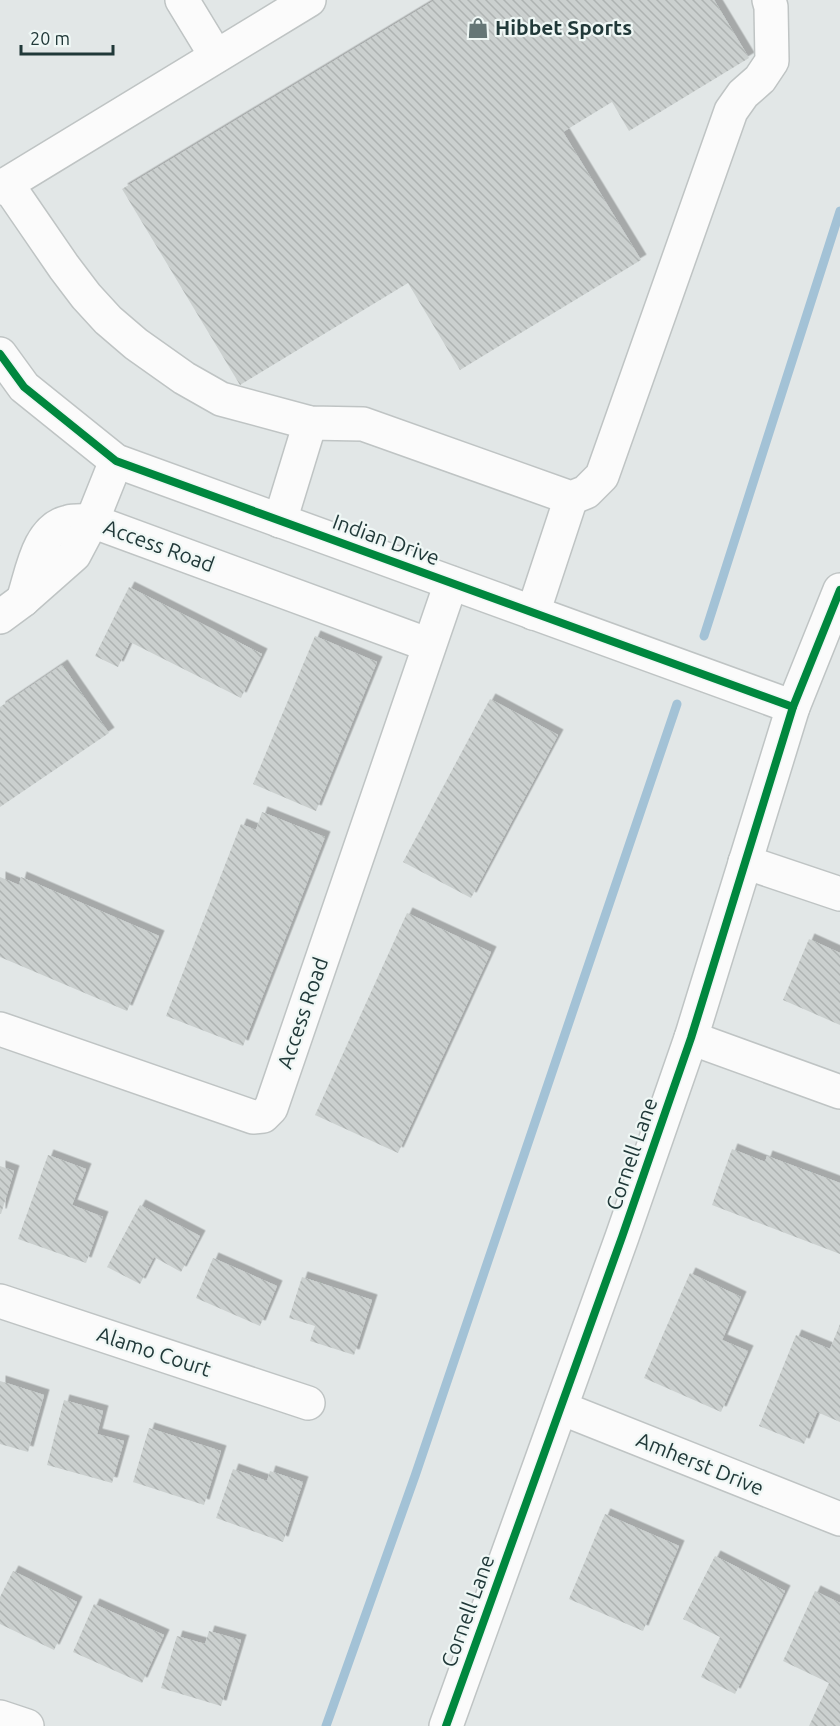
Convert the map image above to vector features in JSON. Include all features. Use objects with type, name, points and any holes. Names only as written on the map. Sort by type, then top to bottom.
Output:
[{"type":"street","points":[[182,0],[216,56]]},
{"type":"street","points":[[309,0],[4,186],[86,296],[108,320],[136,344],[184,378],[221,399],[310,423],[363,424],[571,498],[586,492],[602,476],[731,111],[743,94],[760,79],[772,61],[769,0]]},
{"type":"street","name":"Indian Drive","points":[[0,354],[24,387],[116,461],[793,706]]},
{"type":"street","points":[[280,521],[310,423]]},
{"type":"street","name":"Access Road","points":[[12,608],[74,555],[92,521],[116,461]]},
{"type":"street","points":[[533,613],[571,498]]},
{"type":"street","name":"Access Road","points":[[92,521],[429,645]]},
{"type":"street","name":"Access Road","points":[[0,1029],[253,1117],[264,1116],[271,1108],[451,583]]},
{"type":"street","name":"Cornell Lane","points":[[446,1726],[691,1038],[793,706],[840,590]]},
{"type":"street","points":[[745,862],[840,894]]},
{"type":"street","points":[[691,1038],[840,1092]]},
{"type":"street","name":"Alamo Court","points":[[0,1301],[308,1403]]},
{"type":"street","name":"Amherst Drive","points":[[561,1408],[840,1519]]},
{"type":"street","points":[[0,1717],[27,1726]]},
{"type":"building","points":[[435,0],[714,0],[749,58],[629,131],[612,102],[563,132],[641,260],[460,370],[408,283],[240,385],[122,189]]},
{"type":"building","points":[[129,587],[262,654],[241,698],[130,642],[118,667],[95,656]]},
{"type":"building","points":[[315,636],[377,662],[316,811],[253,784]]},
{"type":"building","points":[[62,665],[109,733],[0,807],[0,707]]},
{"type":"building","points":[[490,699],[558,735],[471,898],[403,862]]},
{"type":"building","points":[[262,812],[325,837],[243,1046],[166,1016],[241,824],[256,830]]},
{"type":"building","points":[[0,877],[19,885],[21,877],[159,936],[127,1011],[0,957]]},
{"type":"building","points":[[407,913],[491,952],[398,1153],[315,1115]]},
{"type":"building","points":[[809,939],[840,953],[840,1025],[783,1000]]},
{"type":"building","points":[[732,1149],[765,1162],[767,1156],[840,1183],[840,1254],[712,1205]]},
{"type":"building","points":[[48,1155],[86,1169],[72,1205],[103,1217],[86,1263],[18,1239]]},
{"type":"building","points":[[0,1166],[14,1171],[1,1214],[0,1214]]},
{"type":"building","points":[[140,1205],[200,1236],[181,1272],[154,1257],[140,1284],[107,1267]]},
{"type":"building","points":[[213,1258],[277,1286],[260,1326],[196,1298]]},
{"type":"building","points":[[690,1273],[741,1297],[722,1340],[748,1351],[721,1412],[644,1378]]},
{"type":"building","points":[[302,1277],[372,1300],[354,1355],[310,1341],[315,1326],[289,1318]]},
{"type":"building","points":[[840,1324],[840,1422],[817,1412],[804,1444],[759,1426],[796,1335],[830,1349]]},
{"type":"building","points":[[0,1381],[44,1395],[28,1452],[0,1444]]},
{"type":"building","points":[[64,1400],[103,1411],[97,1434],[124,1441],[112,1483],[47,1465]]},
{"type":"building","points":[[149,1428],[221,1451],[204,1505],[133,1482]]},
{"type":"building","points":[[233,1469],[267,1481],[270,1471],[303,1482],[283,1542],[216,1518]]},
{"type":"building","points":[[605,1514],[679,1546],[643,1631],[569,1599]]},
{"type":"building","points":[[715,1556],[785,1591],[735,1694],[701,1677],[720,1637],[683,1619]]},
{"type":"building","points":[[13,1571],[77,1602],[54,1650],[0,1624],[0,1597]]},
{"type":"building","points":[[815,1591],[840,1603],[840,1726],[809,1726],[829,1683],[783,1661]]},
{"type":"building","points":[[94,1604],[164,1635],[142,1683],[73,1652]]},
{"type":"building","points":[[209,1631],[241,1640],[221,1706],[161,1688],[177,1636],[205,1644]]},
{"type":"waterway","points":[[704,636],[840,211]]},
{"type":"waterway","points":[[326,1726],[415,1476],[677,704]]},
{"type":"cycle path","points":[[0,354],[24,387],[116,461],[793,707]]},
{"type":"cycle path","points":[[446,1726],[691,1038],[793,707],[840,590]]},
{"type":"place","name":"Hibbet Sports","points":[[478,28]]}]
